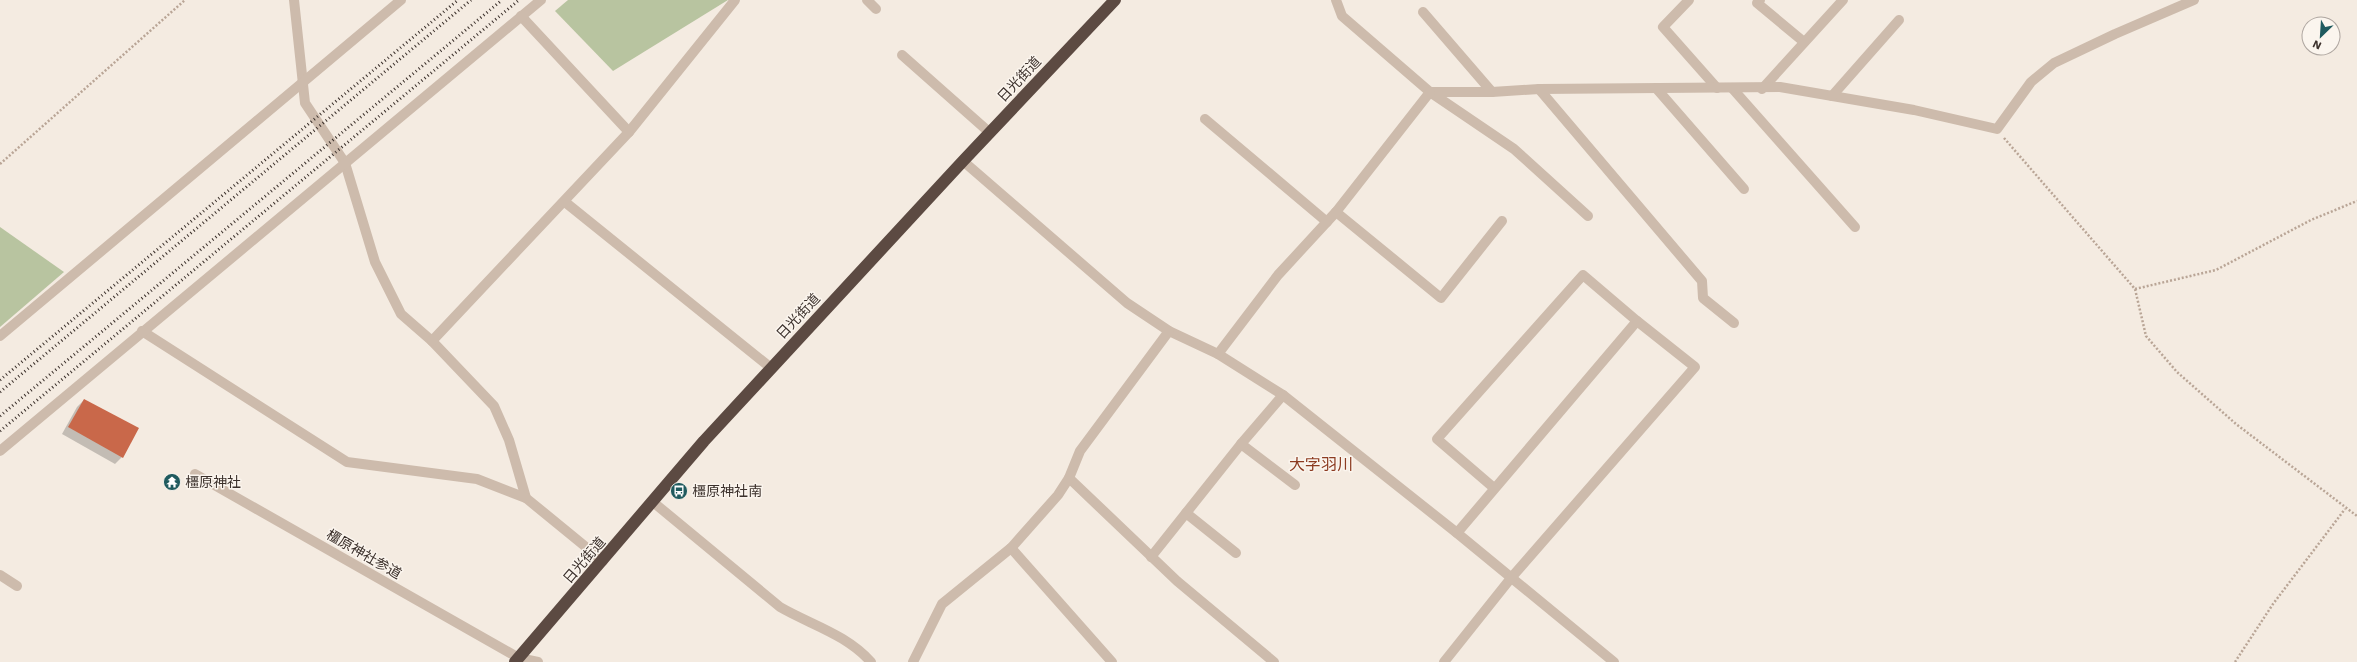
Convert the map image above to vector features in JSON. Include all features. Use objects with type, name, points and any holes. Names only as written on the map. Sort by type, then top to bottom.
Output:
[{"type":"highway","name":"日光街道","points":[[517,660],[704,441],[989,132],[1115,0]]},
{"type":"street","points":[[294,0],[305,103],[345,163],[375,262],[401,314],[432,341],[494,406],[508,440],[526,498]]},
{"type":"street","points":[[0,336],[402,0]]},
{"type":"street","points":[[0,451],[142,331],[541,0]]},
{"type":"street","points":[[432,341],[565,202],[629,132],[735,0]]},
{"type":"street","points":[[867,0],[876,9]]},
{"type":"street","points":[[1336,0],[1342,16],[1430,92],[1514,148],[1588,216]]},
{"type":"street","points":[[1689,0],[1663,27],[1717,88]]},
{"type":"street","points":[[1760,0],[1757,3],[1804,42]]},
{"type":"street","points":[[1762,89],[1843,0]]},
{"type":"street","points":[[1430,92],[1492,92],[1539,89],[1762,89],[1780,87],[1914,110],[1996,129],[2031,82],[2054,63],[2181,3],[2194,0]]},
{"type":"street","points":[[1423,12],[1492,92]]},
{"type":"street","points":[[521,16],[629,132]]},
{"type":"street","points":[[1832,96],[1899,20]]},
{"type":"street","points":[[902,55],[989,132]]},
{"type":"street","points":[[1656,88],[1744,189]]},
{"type":"street","points":[[1732,88],[1855,227]]},
{"type":"street","points":[[1539,89],[1702,281],[1703,298],[1734,323]]},
{"type":"street","points":[[1218,354],[1278,275],[1336,212],[1430,92]]},
{"type":"street","points":[[1205,120],[1327,222]]},
{"type":"street","points":[[963,161],[1127,303],[1169,331],[1218,354],[1283,395],[1457,533],[1614,662]]},
{"type":"street","points":[[565,202],[771,368]]},
{"type":"street","points":[[1336,212],[1441,298],[1502,221]]},
{"type":"street","points":[[1444,662],[1511,578],[1695,367],[1583,276],[1437,439],[1494,488]]},
{"type":"street","points":[[1457,533],[1637,320]]},
{"type":"street","points":[[142,331],[347,462],[477,479],[526,498],[603,561]]},
{"type":"street","points":[[913,662],[942,604],[1011,548],[1058,495],[1070,478],[1080,451],[1169,331]]},
{"type":"street","points":[[1151,557],[1241,444],[1283,395]]},
{"type":"street","points":[[1241,444],[1294,486]]},
{"type":"street","name":"橿原神社参道","points":[[195,474],[517,660],[538,662]]},
{"type":"street","points":[[1070,478],[1177,581],[1274,662]]},
{"type":"street","points":[[653,502],[780,607],[803,620],[844,638],[860,650],[871,662]]},
{"type":"street","points":[[1186,513],[1236,553]]},
{"type":"street","points":[[1011,548],[1112,662]]},
{"type":"street","points":[[0,575],[17,586]]},
{"type":"path","points":[[0,164],[186,0]]},
{"type":"path","points":[[1996,129],[2135,289],[2146,336],[2177,372],[2236,424],[2345,509],[2357,516]]},
{"type":"path","points":[[2135,289],[2216,270],[2311,220],[2357,201]]},
{"type":"path","points":[[2235,662],[2273,604],[2345,509]]},
{"type":"green space","points":[[568,0],[728,0],[613,71],[555,11]]},
{"type":"green space","points":[[0,227],[64,272],[0,327]]},
{"type":"building","points":[[84,399],[139,428],[123,458],[68,427]]},
{"type":"railway","points":[[0,380],[458,0]]},
{"type":"railway","points":[[0,392],[471,0]]},
{"type":"railway","points":[[0,416],[502,0]]},
{"type":"railway","points":[[0,431],[519,0]]},
{"type":"place","name":"橿原神社","points":[[172,482]]},
{"type":"place","name":"橿原神社南","points":[[679,491]]},
{"type":"district","name":"大字羽川","points":[[1321,464]]}]
